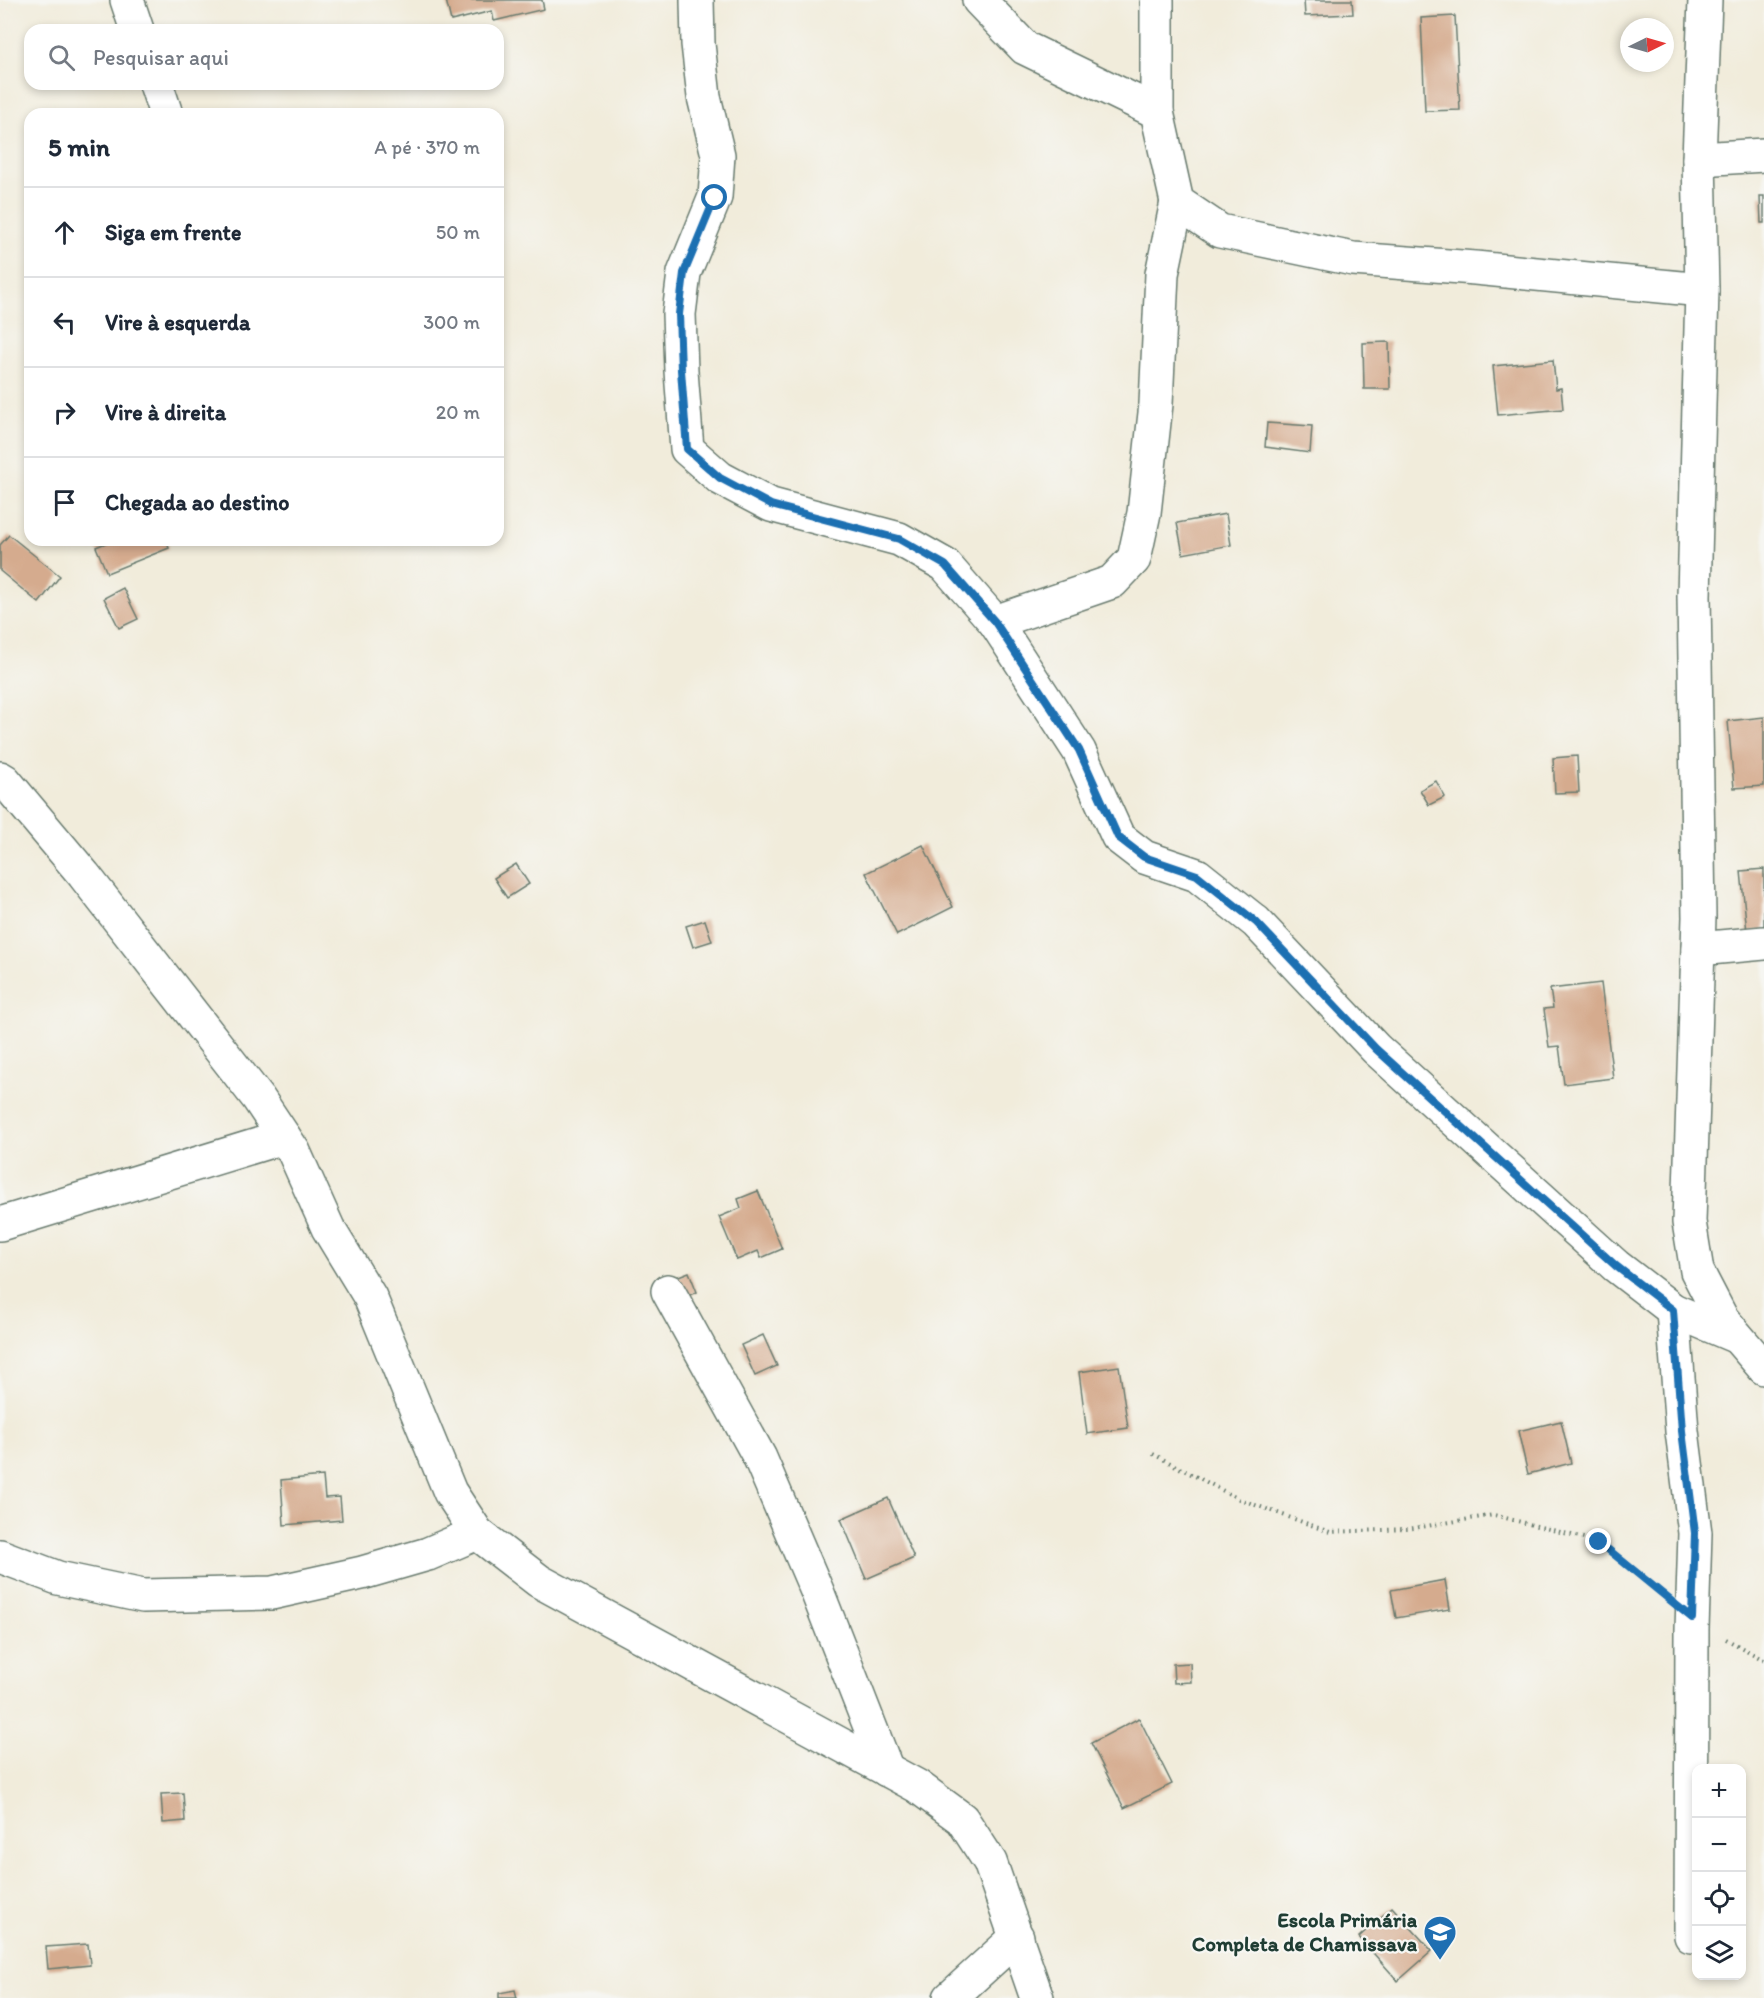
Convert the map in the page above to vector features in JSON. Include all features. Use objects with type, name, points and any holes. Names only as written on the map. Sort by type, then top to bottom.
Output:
[{"type":"street","points":[[127,0],[135,24]]},
{"type":"street","points":[[697,0],[698,44],[704,97],[718,155],[715,198],[684,273],[679,314],[687,449],[720,478],[771,505],[899,539],[945,565],[995,622],[1079,750],[1118,837],[1144,857],[1197,875],[1256,922],[1376,1049],[1616,1266],[1673,1310],[1737,1337]]},
{"type":"street","points":[[979,0],[1025,48],[1157,112]]},
{"type":"street","points":[[995,622],[1112,582],[1134,559],[1144,513],[1156,404],[1162,274],[1177,202],[1157,112],[1157,0]]},
{"type":"street","points":[[1705,0],[1699,159],[1702,291],[1694,596],[1698,949],[1689,1222],[1697,1272],[1722,1319],[1764,1368]]},
{"type":"street","points":[[158,90],[164,108]]},
{"type":"street","points":[[1699,159],[1764,155]]},
{"type":"street","points":[[1177,202],[1220,231],[1353,259],[1475,268],[1702,291]]},
{"type":"street","points":[[0,778],[5,781],[84,875],[258,1098],[294,1152],[328,1228],[370,1298],[450,1492],[477,1533],[539,1581],[917,1786],[962,1819],[990,1862],[1037,1998]]},
{"type":"street","points":[[1698,949],[1764,944]]},
{"type":"street","points":[[0,1224],[284,1137]]},
{"type":"street","points":[[668,1291],[760,1458],[817,1591],[887,1770]]},
{"type":"street","points":[[1673,1310],[1682,1431],[1695,1533],[1692,1618],[1691,1936]]},
{"type":"street","points":[[0,1556],[58,1578],[143,1596],[272,1593],[362,1573],[428,1554],[477,1533]]},
{"type":"street","points":[[950,1998],[1017,1937]]},
{"type":"path","points":[[1153,1454],[1239,1499],[1330,1532],[1408,1529],[1494,1515],[1599,1542],[1692,1618],[1764,1660]]},
{"type":"building","points":[[446,0],[542,0],[544,9],[494,21],[492,11],[451,21]]},
{"type":"building","points":[[1304,0],[1352,0],[1353,14],[1305,16]]},
{"type":"building","points":[[1455,16],[1460,110],[1425,111],[1421,18]]},
{"type":"building","points":[[1760,196],[1764,196],[1764,223],[1761,223]]},
{"type":"building","points":[[1389,342],[1390,389],[1364,389],[1363,343]]},
{"type":"building","points":[[1553,360],[1556,389],[1561,388],[1563,409],[1498,415],[1493,366]]},
{"type":"building","points":[[1267,423],[1312,426],[1310,453],[1265,447]]},
{"type":"building","points":[[1226,514],[1231,545],[1183,554],[1177,523]]},
{"type":"building","points":[[9,535],[60,576],[39,603],[0,571],[0,545]]},
{"type":"building","points":[[168,546],[169,548],[107,573],[96,547]]},
{"type":"building","points":[[123,588],[138,619],[119,628],[104,598]]},
{"type":"building","points":[[1764,717],[1764,786],[1734,788],[1728,721]]},
{"type":"building","points":[[1577,756],[1579,792],[1555,793],[1553,758]]},
{"type":"building","points":[[1436,781],[1445,797],[1429,805],[1420,790]]},
{"type":"building","points":[[923,845],[953,907],[897,935],[866,873]]},
{"type":"building","points":[[516,864],[529,884],[507,898],[494,878]]},
{"type":"building","points":[[1764,869],[1764,930],[1747,932],[1741,871]]},
{"type":"building","points":[[705,920],[712,941],[693,947],[686,926]]},
{"type":"building","points":[[1601,983],[1613,1078],[1564,1084],[1559,1046],[1549,1047],[1544,1009],[1553,1008],[1550,989]]},
{"type":"building","points":[[758,1191],[782,1249],[761,1258],[758,1251],[737,1260],[719,1217],[741,1208],[738,1199]]},
{"type":"building","points":[[689,1272],[697,1292],[679,1299],[671,1279]]},
{"type":"building","points":[[763,1335],[777,1366],[755,1376],[741,1345]]},
{"type":"building","points":[[1119,1366],[1128,1428],[1087,1434],[1079,1372]]},
{"type":"building","points":[[1561,1421],[1571,1463],[1528,1474],[1518,1431]]},
{"type":"building","points":[[323,1476],[325,1498],[340,1497],[342,1520],[284,1525],[281,1480]]},
{"type":"building","points":[[888,1498],[914,1558],[866,1579],[841,1519]]},
{"type":"building","points":[[1445,1580],[1450,1609],[1396,1618],[1391,1590]]},
{"type":"building","points":[[1190,1663],[1191,1682],[1174,1683],[1173,1664]]},
{"type":"building","points":[[1139,1718],[1172,1784],[1124,1808],[1091,1743]]},
{"type":"building","points":[[183,1793],[185,1821],[163,1823],[161,1794]]},
{"type":"building","points":[[1392,1907],[1432,1951],[1398,1981],[1359,1937]]},
{"type":"building","points":[[88,1944],[90,1965],[48,1969],[46,1947]]},
{"type":"building","points":[[515,1990],[517,1998],[499,1998],[499,1993]]},
{"type":"place","name":"Escola Primária Completa de Chamissava","points":[[1440,1961]]},
{"type":"route","points":[[715,198],[684,273],[679,314],[687,449],[720,478],[771,505],[899,539],[945,565],[995,622],[1079,750],[1118,837],[1144,857],[1197,875],[1256,922],[1376,1049],[1616,1266],[1673,1310],[1682,1431],[1695,1533],[1692,1618],[1599,1542]]}]
